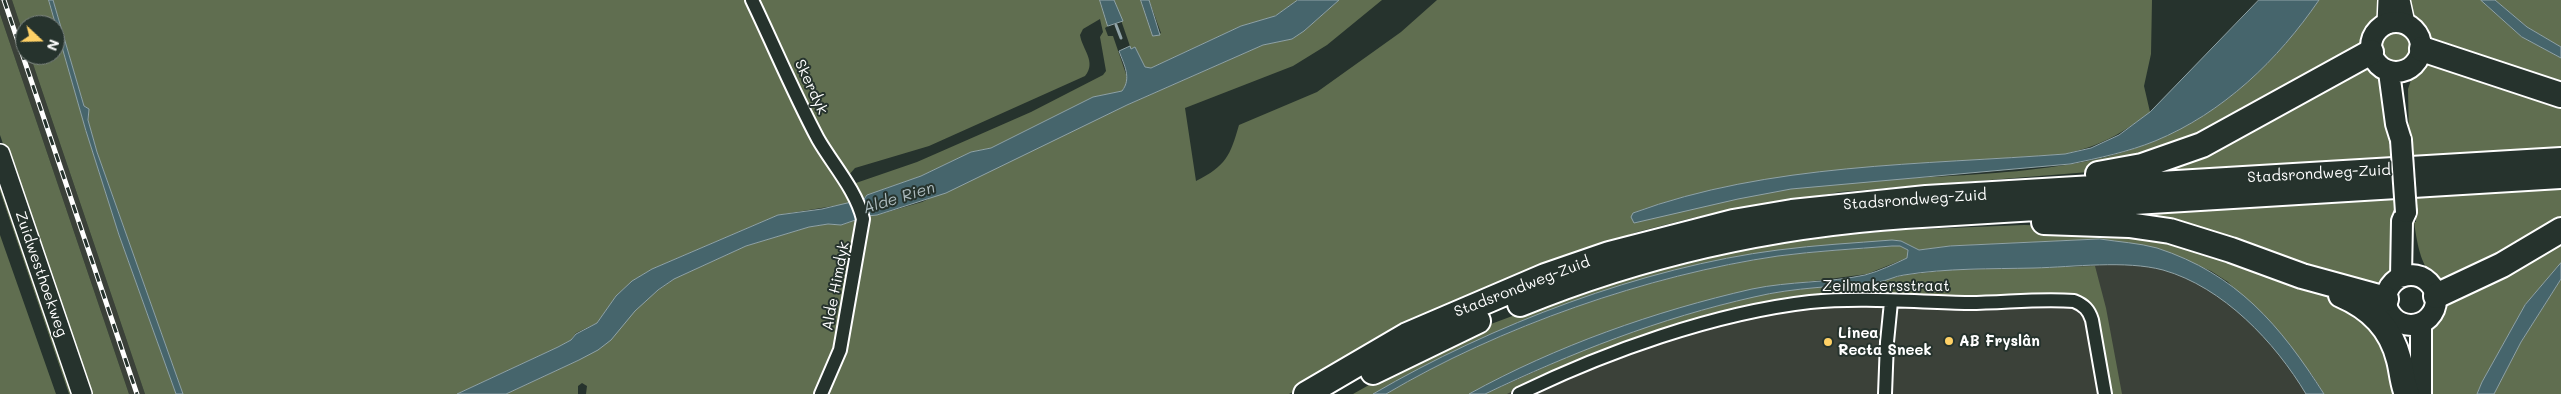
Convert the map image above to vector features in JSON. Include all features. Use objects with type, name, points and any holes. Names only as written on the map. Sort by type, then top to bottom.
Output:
[{"type":"highway","points":[[2422,49],[2561,94]]},
{"type":"highway","points":[[1926,198],[1974,186],[2098,174],[2156,162],[2202,145],[2371,52]]},
{"type":"highway","name":"Stadsrondweg-Zuid","points":[[1306,394],[1407,335],[1545,276],[1609,254],[1733,222],[1792,212],[1926,198],[2561,160]]},
{"type":"highway","name":"Stadsrondweg-Zuid","points":[[1336,394],[1362,378],[1467,326],[1548,292],[1621,268],[1756,234],[1905,216],[2561,176]]},
{"type":"highway","points":[[1905,216],[1952,223],[2096,223],[2148,227],[2206,241],[2302,276],[2386,299]]},
{"type":"highway","points":[[2436,296],[2502,265],[2561,230]]},
{"type":"highway","points":[[2302,276],[2367,309],[2384,326],[2396,349],[2408,394]]},
{"type":"main road","points":[[2396,23],[2416,30],[2422,49],[2417,62],[2398,71],[2376,63],[2371,52],[2375,33],[2396,23]]},
{"type":"main road","points":[[2398,71],[2396,124],[2401,140],[2406,212],[2402,221],[2410,276]]},
{"type":"main road","points":[[2410,276],[2432,286],[2436,296],[2434,309],[2413,324],[2391,315],[2386,299],[2392,283],[2410,276]]},
{"type":"main road","points":[[2408,394],[2413,324]]},
{"type":"main road","points":[[2413,324],[2420,394]]},
{"type":"street","name":"Skerdyk","points":[[752,0],[810,123],[835,169],[847,185]]},
{"type":"street","points":[[2388,0],[2396,23]]},
{"type":"street","points":[[2396,23],[2400,0]]},
{"type":"street","name":"Zuidwesthoekweg","points":[[0,154],[82,394]]},
{"type":"street","name":"Alde Himdyk","points":[[821,394],[840,350],[845,328],[852,271],[863,230],[860,209],[847,185]]},
{"type":"street","name":"Zeilmakersstraat","points":[[1519,394],[1616,353],[1696,327],[1738,316],[1810,302],[1856,300],[1891,302],[2074,301],[2089,311],[2105,394]]},
{"type":"street","points":[[1885,394],[1891,302]]},
{"type":"shaded area","points":[[0,0],[12,0],[17,15],[15,15],[15,58],[0,14]]},
{"type":"shaded area","points":[[17,65],[33,65],[145,394],[129,394]]},
{"type":"shaded area","points":[[2154,258],[2232,295],[2314,394],[1479,394],[1677,313]]},
{"type":"green space","points":[[12,0],[49,0],[53,15],[17,15]]},
{"type":"green space","points":[[53,0],[746,0],[852,203],[778,215],[652,269],[632,281],[616,296],[597,323],[576,333],[571,340],[457,394],[183,394],[97,152],[88,120],[89,111],[84,106],[65,41],[65,15],[57,15]]},
{"type":"green space","points":[[757,0],[1100,0],[1108,26],[1105,28],[1108,36],[1113,36],[1127,77],[1127,84],[1122,91],[1093,97],[991,148],[971,152],[921,176],[867,195],[862,200],[853,184],[917,162],[1031,112],[1103,75],[1106,71],[1100,37],[1103,32],[1100,19],[1083,29],[1080,35],[1090,66],[1085,76],[929,146],[855,168],[848,176],[815,119]]},
{"type":"green space","points":[[1114,0],[1141,0],[1153,36],[1161,33],[1149,0],[1298,0],[1275,16],[1241,26],[1151,68],[1145,67],[1135,47],[1131,49]]},
{"type":"green space","points":[[1339,0],[1382,0],[1327,45],[1293,66],[1185,108],[1196,181],[1214,170],[1225,159],[1233,145],[1239,125],[1317,92],[1401,32],[1437,0],[2152,0],[2151,54],[2144,86],[2150,112],[2120,133],[2100,143],[2065,154],[1846,169],[1737,185],[1684,197],[1633,213],[1634,223],[1731,199],[1805,187],[2038,169],[2079,163],[2118,154],[2155,141],[2180,129],[2204,116],[2226,100],[2267,64],[2286,43],[2319,0],[2384,0],[2380,18],[2370,28],[2363,45],[2222,129],[2089,172],[1840,192],[1692,218],[1637,232],[1554,262],[1289,394],[827,394],[840,367],[850,334],[857,271],[869,226],[867,216],[922,202],[1127,105],[1263,45],[1292,39],[1304,31]]},
{"type":"green space","points":[[2403,0],[2481,0],[2522,37],[2561,58],[2561,90],[2427,39],[2422,28],[2412,19]]},
{"type":"green space","points":[[2495,0],[2561,0],[2561,47],[2527,27]]},
{"type":"green space","points":[[0,14],[15,58],[15,65],[17,65],[129,394],[88,394],[0,135]]},
{"type":"green space","points":[[2396,31],[2402,32],[2407,36],[2411,41],[2411,53],[2407,58],[2402,62],[2396,63],[2390,62],[2385,58],[2381,53],[2380,47],[2381,41],[2385,36],[2390,32]]},
{"type":"green space","points":[[65,57],[119,235],[176,394],[145,394],[33,65],[65,65]]},
{"type":"green space","points":[[2423,61],[2561,99],[2561,151],[2498,152],[2413,158],[2411,140],[2409,140],[2408,89],[2412,77]]},
{"type":"green space","points":[[2370,63],[2380,75],[2392,161],[2252,171],[2132,173]]},
{"type":"green space","points":[[0,172],[76,394],[69,394],[0,191]]},
{"type":"green space","points":[[2561,186],[2561,225],[2438,284],[2432,277],[2424,264],[2415,232],[2415,195]]},
{"type":"green space","points":[[2395,195],[2393,273],[2384,286],[2126,221],[2133,211]]},
{"type":"green space","points":[[859,219],[837,346],[816,394],[586,394],[587,386],[582,383],[578,386],[578,394],[506,394],[579,360],[646,299],[674,279],[746,246],[809,227],[828,224],[841,225]]},
{"type":"green space","points":[[2024,225],[2096,227],[2156,234],[2319,290],[2370,316],[2401,394],[2324,394],[2312,375],[2228,282],[2211,271],[2156,248],[2100,239],[1950,246],[1919,250],[1901,241],[1892,240],[1728,258],[1548,312],[1452,352],[1373,394],[1353,394],[1408,363],[1491,324],[1606,281],[1769,242],[1900,230]]},
{"type":"green space","points":[[2561,234],[2561,263],[2525,305],[2477,394],[2425,394],[2427,329],[2437,318],[2445,302]]},
{"type":"green space","points":[[0,235],[56,394],[0,394]]},
{"type":"green space","points":[[1900,246],[1908,250],[1907,258],[1867,274],[1753,289],[1675,310],[1593,337],[1469,394],[1386,394],[1477,347],[1525,326],[1627,290],[1678,276],[1778,256]]},
{"type":"green space","points":[[2095,266],[2106,308],[2122,394],[2111,394],[2094,308],[2086,300],[2076,296],[1774,302],[1525,385],[1507,394],[1485,394],[1596,344],[1677,317],[1754,296],[1792,290],[1881,281],[1905,275],[1948,270]]},
{"type":"green space","points":[[2561,279],[2561,394],[2494,394],[2521,342]]},
{"type":"water","points":[[49,0],[53,0],[57,15],[53,15]]},
{"type":"water","points":[[1100,0],[1114,0],[1123,21],[1108,26]]},
{"type":"water","points":[[1141,0],[1149,0],[1160,35],[1153,36]]},
{"type":"water","name":"Alde Rien","points":[[1298,0],[1339,0],[1304,31],[1292,39],[1263,45],[1127,105],[946,193],[841,225],[828,224],[809,227],[746,246],[674,279],[658,290],[635,311],[611,340],[598,350],[506,394],[457,394],[571,340],[576,334],[597,323],[616,296],[632,281],[652,269],[778,215],[822,209],[864,199],[867,195],[921,176],[971,152],[991,148],[1093,97],[1122,91],[1127,76],[1119,51],[1130,46],[1131,49],[1135,47],[1145,67],[1151,68],[1241,26],[1275,16]]},
{"type":"water","points":[[2259,0],[2319,0],[2286,43],[2267,64],[2226,100],[2204,116],[2145,145],[2070,164],[1791,189],[1634,223],[1631,217],[1633,213],[1685,197],[1738,184],[1792,175],[1902,164],[2065,154],[2091,148],[2119,135],[2150,112]]},
{"type":"water","points":[[2481,0],[2495,0],[2527,27],[2561,47],[2561,58],[2522,37]]},
{"type":"water","points":[[65,41],[84,106],[89,109],[88,120],[97,152],[183,394],[176,394],[119,235],[65,57]]},
{"type":"water","points":[[2100,239],[2157,248],[2211,272],[2233,287],[2273,324],[2291,346],[2324,394],[2306,394],[2279,355],[2263,336],[2226,303],[2206,289],[2185,278],[2163,270],[2132,265],[2099,265],[1936,271],[1901,276],[1878,282],[1800,289],[1769,294],[1684,315],[1650,326],[1550,364],[1485,394],[1469,394],[1536,360],[1643,319],[1766,286],[1865,275],[1907,258],[1908,250],[1900,246],[1892,246],[1778,256],[1678,276],[1627,290],[1525,326],[1477,347],[1386,394],[1373,394],[1467,345],[1569,302],[1674,270],[1727,258],[1792,248],[1892,240],[1901,241],[1919,250],[1950,246]]},
{"type":"water","points":[[2561,263],[2561,279],[2521,342],[2494,394],[2477,394],[2525,305]]},
{"type":"waterway","points":[[1116,25],[1121,38]]},
{"type":"railway","points":[[4,0],[137,394]]},
{"type":"place","name":"AB Fryslân","points":[[1949,341]]},
{"type":"place","name":"Linea Recta Sneek","points":[[1828,342]]}]
